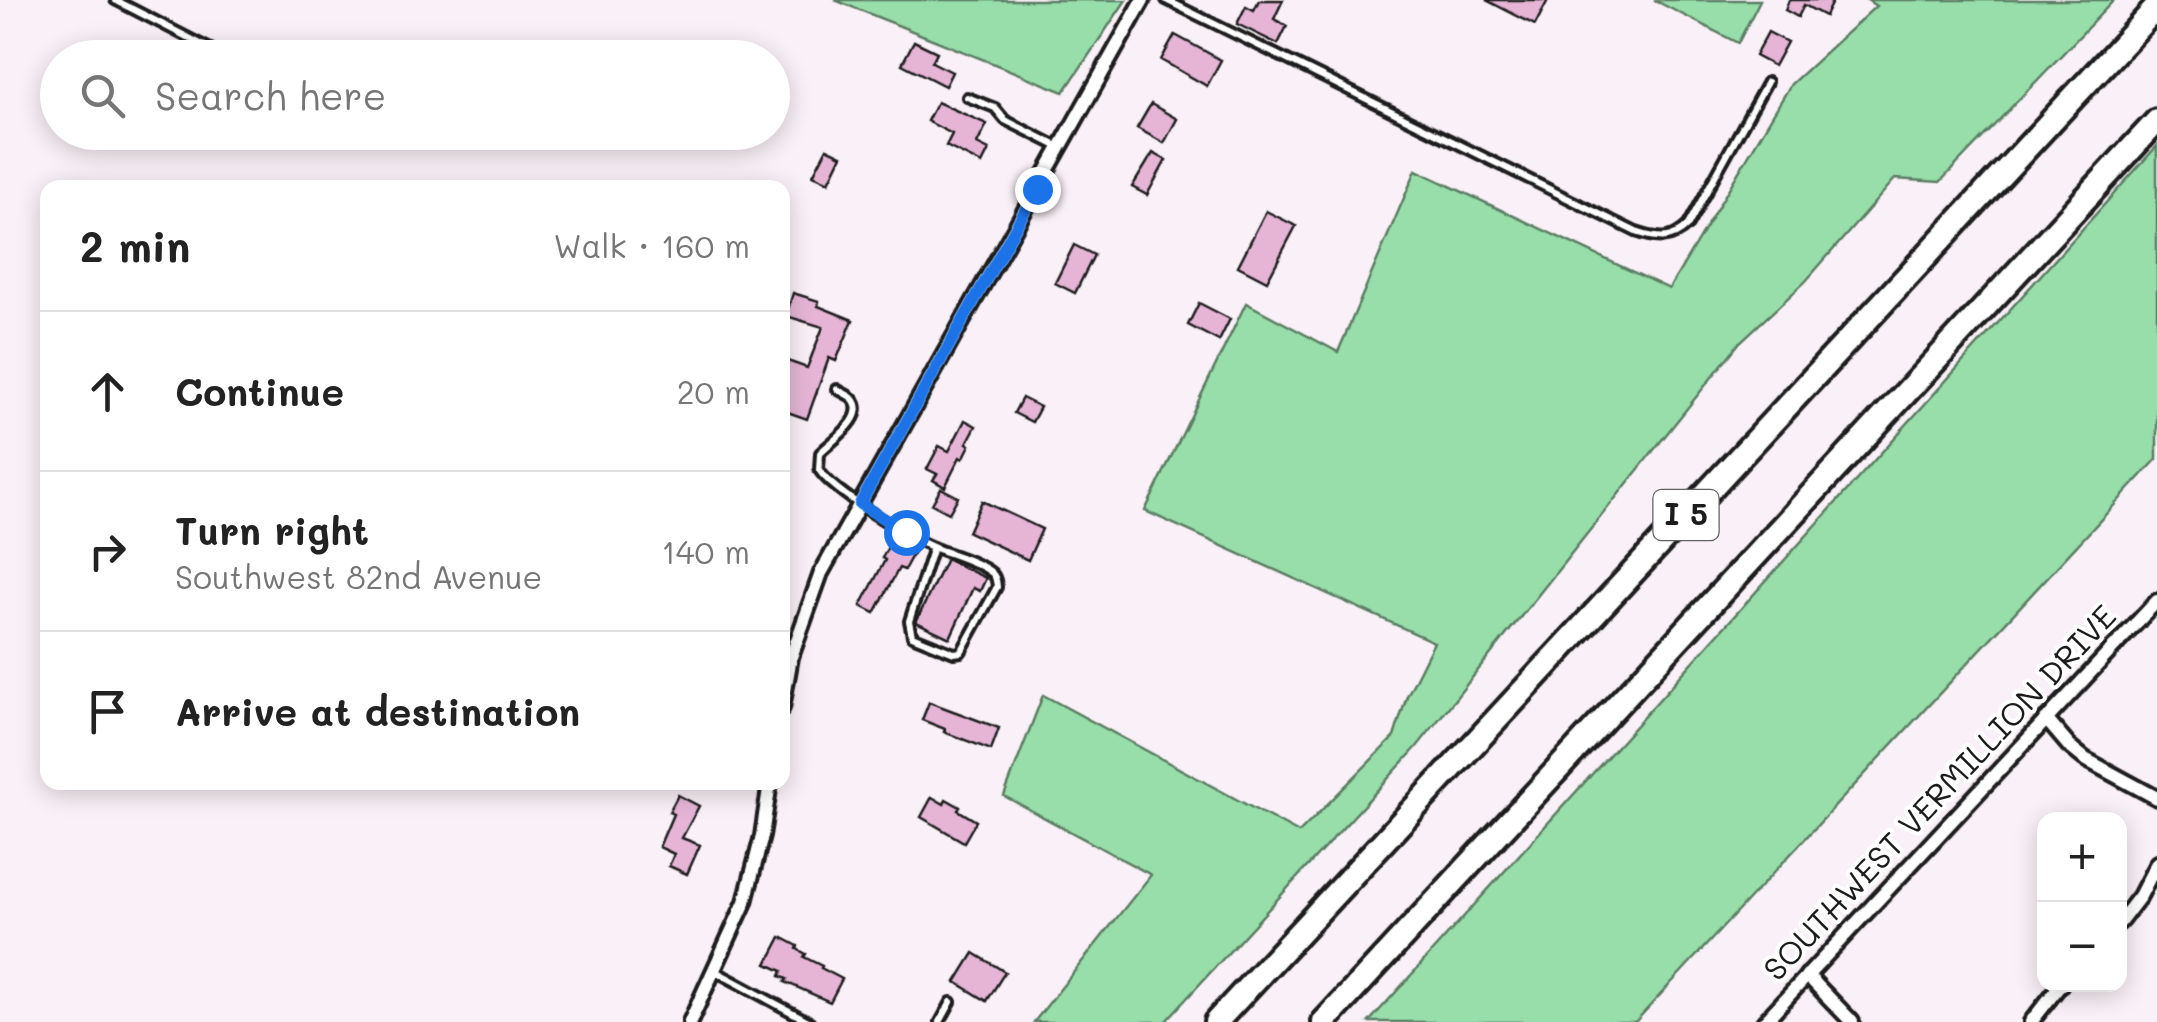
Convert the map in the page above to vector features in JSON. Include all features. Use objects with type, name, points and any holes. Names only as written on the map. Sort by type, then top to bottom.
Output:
[{"type":"highway","name":"I 5","points":[[1216,1022],[2157,8]]},
{"type":"highway","name":"I 5","points":[[1324,1022],[2157,121]]},
{"type":"street","points":[[790,663],[821,573],[1143,0]]},
{"type":"street","name":"SOUTHWEST VERMILLION DRIVE","points":[[1764,1022],[2157,602]]},
{"type":"street","points":[[2046,720],[2085,759],[2157,798]]},
{"type":"street","points":[[690,1022],[744,902],[762,836],[769,790]]},
{"type":"street","points":[[2127,913],[2157,863]]},
{"type":"street","points":[[1807,976],[1852,1022]]},
{"type":"street","points":[[2032,1022],[2055,992]]},
{"type":"lane","points":[[115,0],[193,40]]},
{"type":"lane","points":[[1166,0],[1636,232],[1656,238],[1674,236],[1688,225],[1767,82]]},
{"type":"lane","points":[[967,97],[996,108],[1005,120],[1060,147]]},
{"type":"lane","points":[[837,389],[852,398],[855,416],[844,432],[820,453],[818,470],[824,478],[933,547],[992,573],[996,579],[997,587],[961,652],[954,653],[912,636],[910,630],[908,621],[933,547]]},
{"type":"lane","points":[[714,971],[810,1022]]},
{"type":"lane","points":[[940,1022],[951,1002]]},
{"type":"green space","points":[[835,0],[1126,0],[1064,92]]},
{"type":"green space","points":[[1654,0],[1760,0],[1738,43]]},
{"type":"green space","points":[[1867,0],[2114,0],[1940,182],[1895,179],[1805,282],[1740,342],[1416,748],[1165,1022],[1034,1022],[1151,875],[1004,796],[1043,695],[1299,833],[1394,737],[1407,696],[1434,642],[1145,511],[1246,303],[1338,352],[1416,170],[1669,289],[1791,84],[1876,6]]},
{"type":"green space","points":[[2157,146],[2157,459],[1635,1022],[1369,1022]]},
{"type":"building","points":[[1259,0],[1283,0],[1274,19],[1287,26],[1278,44],[1237,24],[1246,6],[1254,10]]},
{"type":"building","points":[[1486,0],[1548,0],[1535,25]]},
{"type":"building","points":[[1789,0],[1833,0],[1825,16],[1804,5],[1798,17],[1785,10]]},
{"type":"building","points":[[1768,32],[1787,42],[1774,66],[1755,56]]},
{"type":"building","points":[[1175,35],[1221,60],[1207,86],[1161,60]]},
{"type":"building","points":[[914,41],[937,52],[932,62],[952,72],[945,86],[902,64]]},
{"type":"building","points":[[937,102],[987,124],[977,144],[989,150],[982,164],[946,146],[952,134],[927,121]]},
{"type":"building","points":[[1151,104],[1177,119],[1164,143],[1137,128]]},
{"type":"building","points":[[827,148],[842,155],[829,182],[813,175]]},
{"type":"building","points":[[1153,153],[1166,160],[1147,195],[1132,187]]},
{"type":"building","points":[[1266,211],[1296,226],[1267,281],[1238,266]]},
{"type":"building","points":[[1074,245],[1094,255],[1075,293],[1055,283]]},
{"type":"building","points":[[793,293],[819,301],[818,306],[853,320],[836,361],[829,358],[807,419],[790,413],[790,362],[807,368],[823,327],[790,317]]},
{"type":"building","points":[[1199,303],[1230,319],[1219,341],[1188,325]]},
{"type":"building","points":[[1022,398],[1040,407],[1032,422],[1014,413]]},
{"type":"building","points":[[965,420],[976,426],[963,459],[960,457],[945,487],[933,480],[937,474],[927,469],[939,446],[949,451]]},
{"type":"building","points":[[941,488],[958,497],[949,513],[932,504]]},
{"type":"building","points":[[982,501],[1042,529],[1028,560],[968,532]]},
{"type":"building","points":[[894,536],[916,548],[904,570],[899,568],[875,613],[861,606]]},
{"type":"building","points":[[946,559],[986,578],[980,591],[973,588],[950,638],[916,622]]},
{"type":"building","points":[[929,702],[999,728],[991,750],[922,720]]},
{"type":"building","points":[[678,795],[699,806],[682,838],[700,845],[687,874],[669,866],[674,854],[659,847]]},
{"type":"building","points":[[932,797],[944,804],[946,799],[976,821],[964,842],[921,817]]},
{"type":"building","points":[[781,937],[798,946],[806,954],[804,957],[842,979],[830,1002],[785,982],[787,979],[780,976],[782,971],[767,964]]},
{"type":"building","points":[[974,953],[1005,972],[987,1001],[956,982]]},
{"type":"route","points":[[906,532],[860,504],[1037,189]]}]
